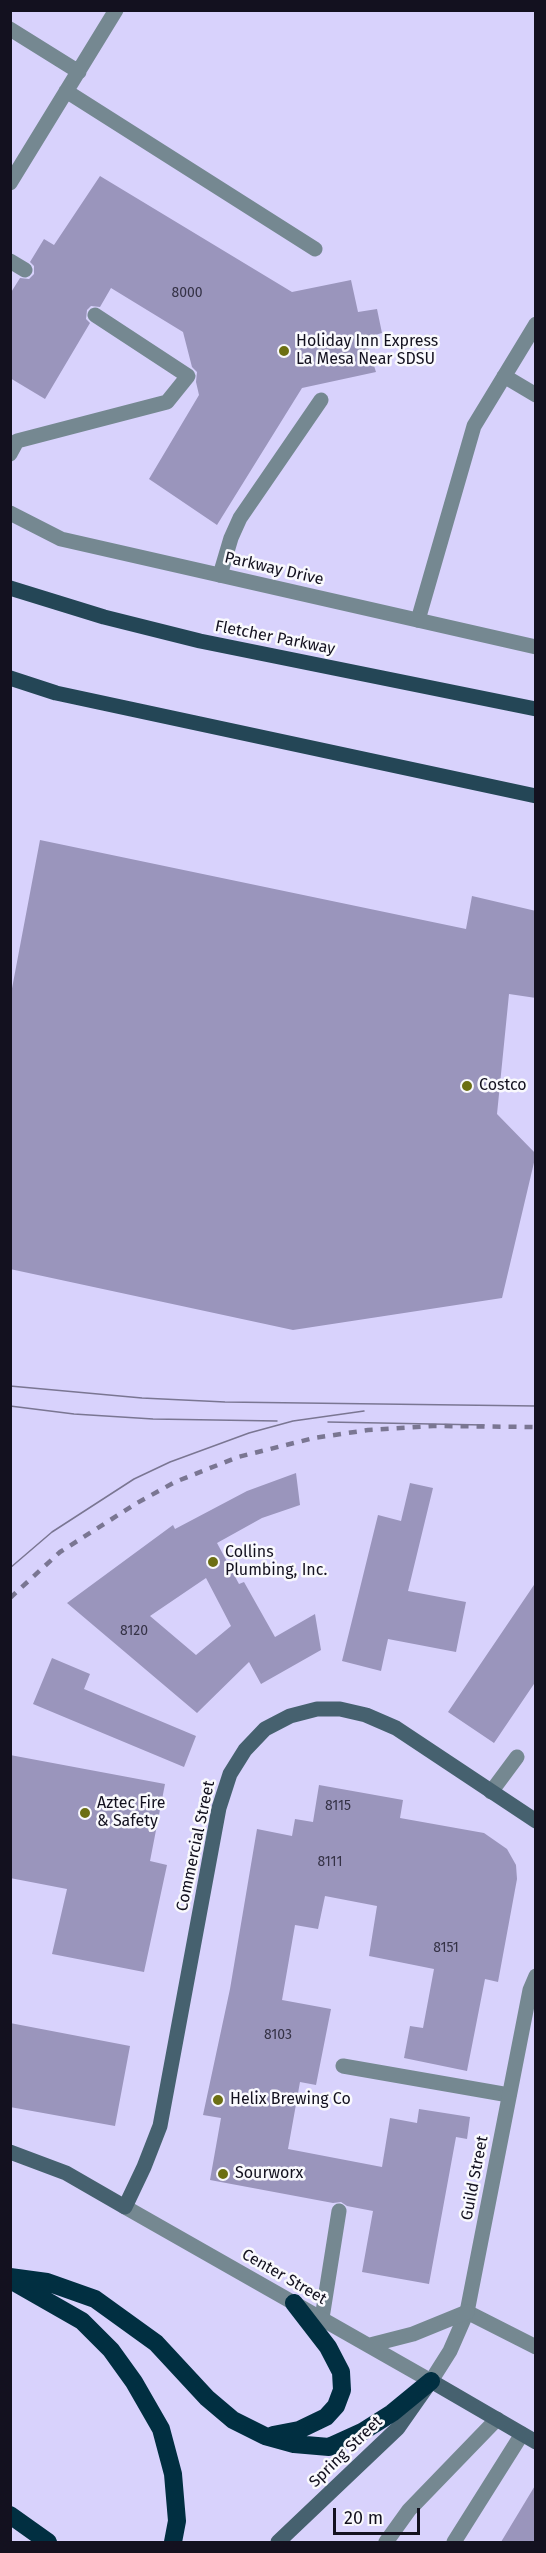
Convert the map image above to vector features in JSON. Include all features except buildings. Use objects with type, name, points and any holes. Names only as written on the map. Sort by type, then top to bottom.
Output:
[{"type":"highway","points":[[10,2278],[47,2282],[95,2299],[156,2343],[207,2398],[233,2420],[265,2436],[294,2444],[329,2447],[362,2432],[392,2413],[431,2381]]},
{"type":"highway","points":[[10,2278],[82,2321],[111,2350],[134,2382],[161,2429],[173,2474],[177,2521],[173,2542]]},
{"type":"highway","points":[[265,2436],[298,2430],[326,2417],[336,2406],[342,2390],[341,2372],[328,2347],[294,2303]]},
{"type":"highway","points":[[10,2515],[48,2542]]},
{"type":"main road","name":"Fletcher Parkway","points":[[10,588],[104,617],[200,641],[536,709]]},
{"type":"main road","points":[[10,678],[56,693],[536,796]]},
{"type":"main road","name":"Commercial Street","points":[[125,2207],[160,2126],[219,1808],[230,1774],[245,1750],[265,1729],[290,1716],[317,1709],[340,1709],[366,1715],[396,1728],[536,1821]]},
{"type":"main road","name":"Center Street","points":[[10,2152],[66,2174],[125,2207]]},
{"type":"main road","name":"Center Street","points":[[431,2381],[536,2442]]},
{"type":"main road","name":"Spring Street","points":[[278,2542],[398,2428],[431,2381]]},
{"type":"street","points":[[10,183],[116,10]]},
{"type":"street","points":[[10,29],[78,72]]},
{"type":"street","points":[[66,92],[315,249]]},
{"type":"street","points":[[10,261],[26,270]]},
{"type":"street","points":[[10,454],[17,441],[166,402],[188,376],[95,315]]},
{"type":"street","points":[[418,620],[474,426],[536,324]]},
{"type":"street","points":[[504,376],[536,395]]},
{"type":"street","points":[[220,575],[231,538],[240,518],[321,400]]},
{"type":"street","name":"Parkway Drive","points":[[10,513],[61,539],[536,647]]},
{"type":"street","points":[[491,1792],[517,1757]]},
{"type":"street","name":"Guild Street","points":[[431,2381],[450,2351],[467,2312],[530,1990],[536,1976]]},
{"type":"street","points":[[343,2066],[509,2095]]},
{"type":"street","name":"Center Street","points":[[125,2207],[431,2381]]},
{"type":"street","points":[[322,2318],[339,2211]]},
{"type":"street","points":[[370,2345],[413,2334],[467,2312],[536,2347]]},
{"type":"street","points":[[386,2542],[409,2510],[497,2419]]},
{"type":"street","points":[[454,2542],[522,2434]]},
{"type":"tram line","points":[[10,1386],[142,1398],[225,1402],[536,1406]]},
{"type":"tram line","points":[[10,1406],[74,1414],[153,1419],[277,1421]]},
{"type":"tram line","points":[[10,1568],[52,1532],[134,1479],[170,1462],[249,1433],[293,1421],[364,1411]]},
{"type":"tram line","points":[[328,1422],[484,1425]]},
{"type":"railway","points":[[10,1598],[60,1552],[137,1503],[175,1482],[238,1457],[314,1438],[368,1430],[433,1426],[536,1427]]},
{"type":"place","name":"Holiday Inn Express La Mesa Near SDSU","points":[[284,351]]},
{"type":"place","name":"Costco","points":[[467,1086]]},
{"type":"place","name":"Collins Plumbing, Inc.","points":[[213,1562]]},
{"type":"place","name":"Aztec Fire & Safety","points":[[85,1813]]},
{"type":"place","name":"Helix Brewing Co","points":[[218,2100]]},
{"type":"place","name":"Sourworx","points":[[223,2174]]}]
